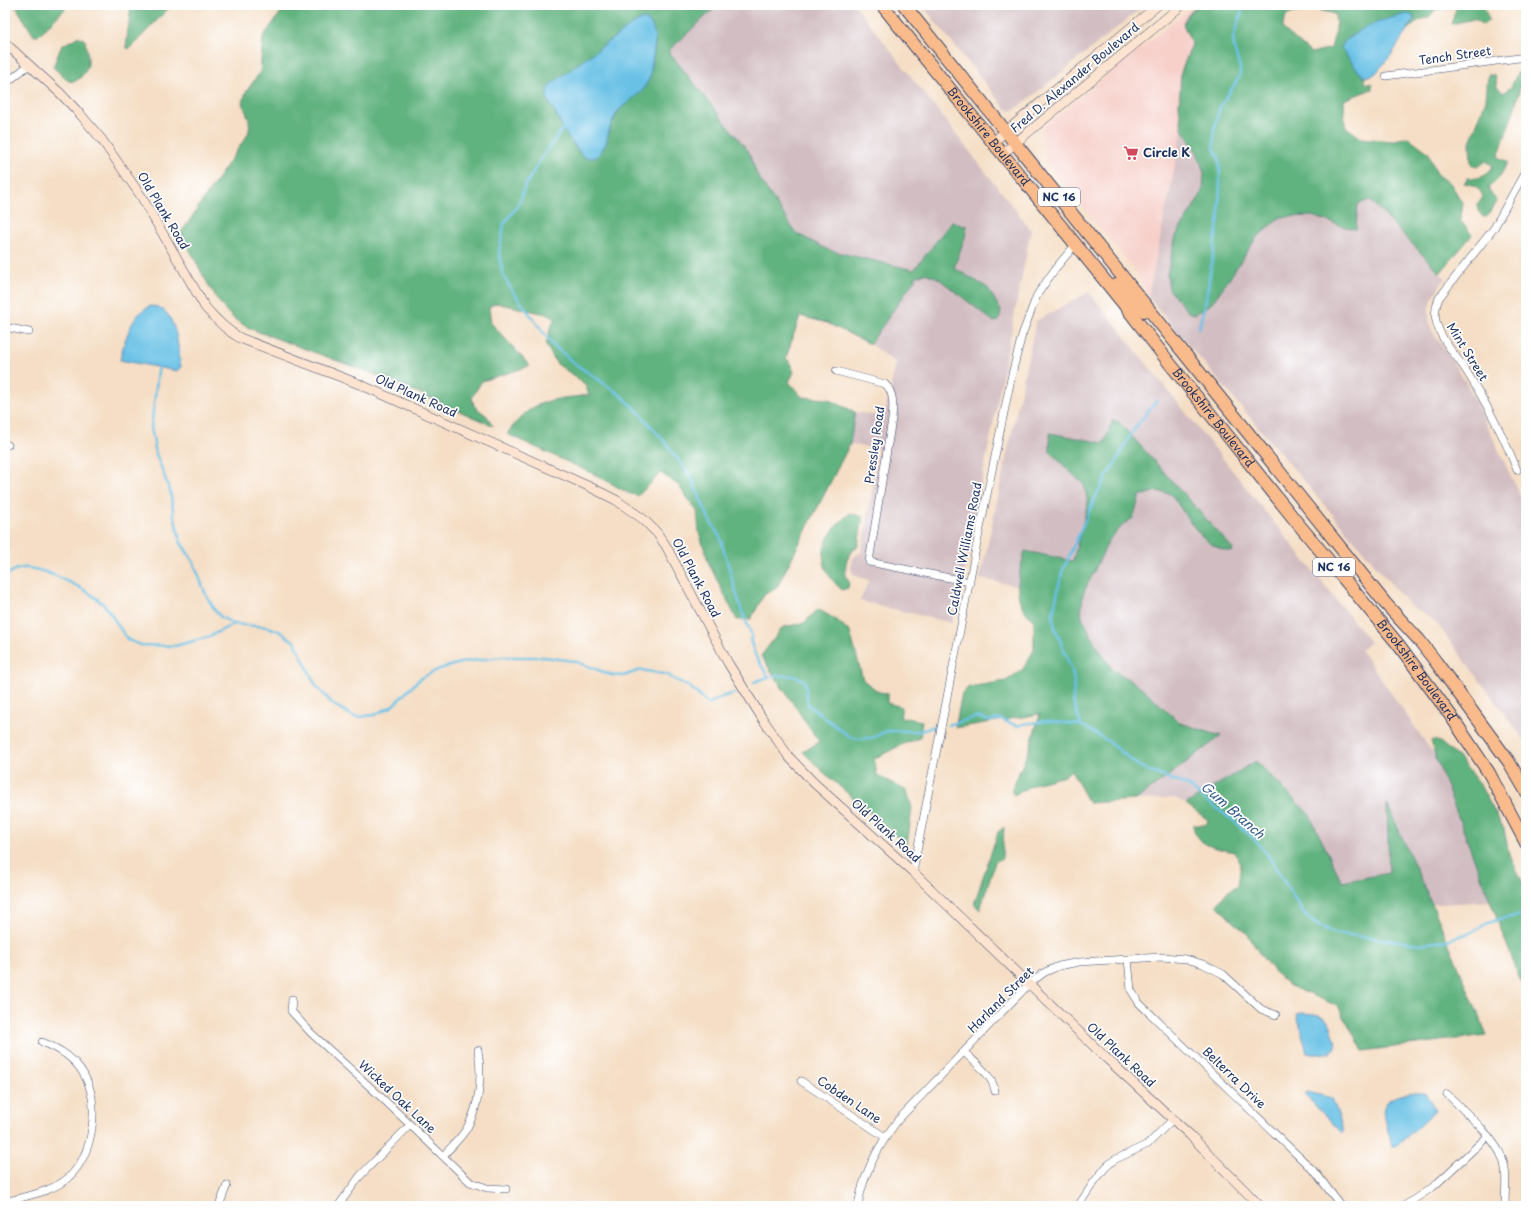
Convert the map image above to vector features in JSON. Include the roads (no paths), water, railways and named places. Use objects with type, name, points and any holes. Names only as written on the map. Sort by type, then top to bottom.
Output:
[{"type":"highway","name":"Brookshire Boulevard","points":[[882,5],[1295,520],[1398,644],[1451,716],[1489,773],[1526,843]]},
{"type":"highway","points":[[895,5],[914,27],[937,46]]},
{"type":"highway","name":"Brookshire Boulevard","points":[[904,5],[1386,603],[1419,640],[1509,762],[1526,791]]},
{"type":"highway","points":[[1027,185],[1045,196],[1072,229],[1079,230],[1084,227]]},
{"type":"highway","points":[[1075,245],[1086,248],[1114,283],[1168,333]]},
{"type":"street","name":"Fred D. Alexander Boulevard","points":[[993,142],[1158,5]]},
{"type":"street","name":"Fred D. Alexander Boulevard","points":[[1002,154],[1182,5]]},
{"type":"street","name":"Old Plank Road","points":[[5,43],[72,105],[106,146],[141,196],[205,307],[215,319],[231,333],[240,338],[359,384],[574,480],[616,500],[643,519],[657,533],[666,546],[728,663],[762,718],[789,757],[814,783],[913,872],[1105,1058],[1173,1119],[1260,1206]]},
{"type":"street","name":"Tench Street","points":[[1386,76],[1526,57]]},
{"type":"street","points":[[5,84],[29,65]]},
{"type":"street","name":"Mint Street","points":[[1516,470],[1509,450],[1487,406],[1441,334],[1436,323],[1435,311],[1439,298],[1494,228],[1526,170]]},
{"type":"street","name":"Caldwell Williams Road","points":[[913,872],[991,469],[1022,335],[1031,308],[1040,289],[1075,245]]},
{"type":"street","points":[[5,327],[28,332]]},
{"type":"street","name":"Pressley Road","points":[[836,371],[885,384],[890,389],[892,397],[892,419],[869,562],[970,582]]},
{"type":"street","name":"Harland Street","points":[[858,1206],[866,1174],[885,1137],[908,1110],[1029,984],[1045,972],[1059,966],[1079,962],[1162,957],[1186,959],[1203,964],[1223,974],[1261,1009],[1276,1014]]},
{"type":"street","name":"Belterra Drive","points":[[1128,960],[1131,990],[1139,1003],[1316,1173],[1341,1206]]},
{"type":"street","name":"Wicked Oak Lane","points":[[292,999],[291,1011],[311,1033],[470,1182],[487,1188],[506,1189]]},
{"type":"street","points":[[5,1202],[56,1186],[67,1179],[81,1162],[90,1143],[93,1109],[88,1083],[74,1061],[63,1052],[42,1042]]},
{"type":"street","points":[[443,1156],[467,1129],[478,1102],[480,1066],[478,1050]]},
{"type":"street","points":[[964,1052],[990,1077],[994,1084],[995,1091]]},
{"type":"street","name":"Cobden Lane","points":[[802,1081],[885,1137]]},
{"type":"street","points":[[1447,1094],[1488,1136],[1497,1148],[1502,1158],[1506,1176],[1505,1206]]},
{"type":"street","points":[[1078,1206],[1106,1167],[1114,1160],[1148,1144],[1173,1119]]},
{"type":"street","points":[[338,1206],[360,1176],[410,1125]]},
{"type":"street","points":[[1404,1206],[1433,1187],[1488,1136]]},
{"type":"street","points":[[219,1206],[227,1185]]},
{"type":"water","points":[[1407,14],[1412,15],[1414,19],[1392,54],[1375,74],[1365,77],[1360,73],[1341,48],[1345,42],[1351,36],[1370,26],[1390,18]]},
{"type":"water","points":[[643,19],[648,21],[652,26],[655,35],[650,77],[643,90],[616,114],[610,127],[606,144],[597,157],[586,158],[581,154],[562,129],[559,120],[548,101],[548,89],[551,84],[630,26]]},
{"type":"water","points":[[151,306],[160,308],[166,313],[175,329],[181,367],[177,371],[120,360],[130,328],[134,321],[144,309]]},
{"type":"water","points":[[1302,1013],[1318,1015],[1327,1020],[1336,1041],[1334,1049],[1323,1054],[1307,1053],[1297,1014]]},
{"type":"water","points":[[1307,1092],[1332,1098],[1344,1131],[1342,1133],[1305,1095]]},
{"type":"water","points":[[1415,1092],[1425,1093],[1435,1111],[1400,1143],[1396,1146],[1392,1146],[1383,1111],[1385,1106],[1387,1102],[1395,1097]]},
{"type":"waterway","points":[[1199,328],[1206,299],[1219,217],[1219,158],[1214,148],[1214,129],[1220,107],[1240,76],[1240,67],[1235,52],[1233,38],[1244,5]]},
{"type":"waterway","points":[[563,128],[542,157],[525,186],[518,205],[504,224],[499,254],[503,275],[513,292],[553,345],[574,363],[618,393],[637,410],[665,442],[691,477],[710,521],[720,537],[741,609],[752,636],[750,640],[756,657],[768,676]]},
{"type":"waterway","points":[[159,364],[151,427],[156,454],[170,491],[174,516],[181,543],[193,561],[206,595],[216,612],[221,617],[234,624],[268,627],[279,631],[295,642],[316,686],[334,705],[353,716],[358,717],[374,715],[391,707],[421,678],[439,669],[464,662],[501,657],[544,657],[574,661],[612,675],[623,676],[641,670],[669,675],[670,677],[690,687],[708,704],[722,697],[735,693]]},
{"type":"waterway","points":[[1081,725],[1073,701],[1074,681],[1072,670],[1055,628],[1053,613],[1062,572],[1095,498],[1108,474],[1132,432],[1156,401]]},
{"type":"waterway","points":[[5,576],[10,572],[22,568],[28,568],[46,572],[67,581],[88,592],[103,604],[128,640],[141,645],[175,646],[208,637],[234,624]]},
{"type":"waterway","name":"Gum Branch","points":[[754,682],[773,676],[786,675],[805,681],[808,705],[850,737],[858,739],[872,738],[887,731],[921,731],[935,726]]},
{"type":"waterway","name":"Gum Branch","points":[[948,725],[977,717],[990,721],[1000,719],[1018,726],[1047,721],[1081,725],[1108,741],[1136,764],[1146,770],[1189,786],[1235,822],[1251,836],[1267,854],[1303,912],[1315,924],[1334,933],[1420,944],[1443,941],[1470,933],[1488,923],[1500,919],[1526,914]]},
{"type":"place","name":"Circle K","points":[[1131,153]]}]
